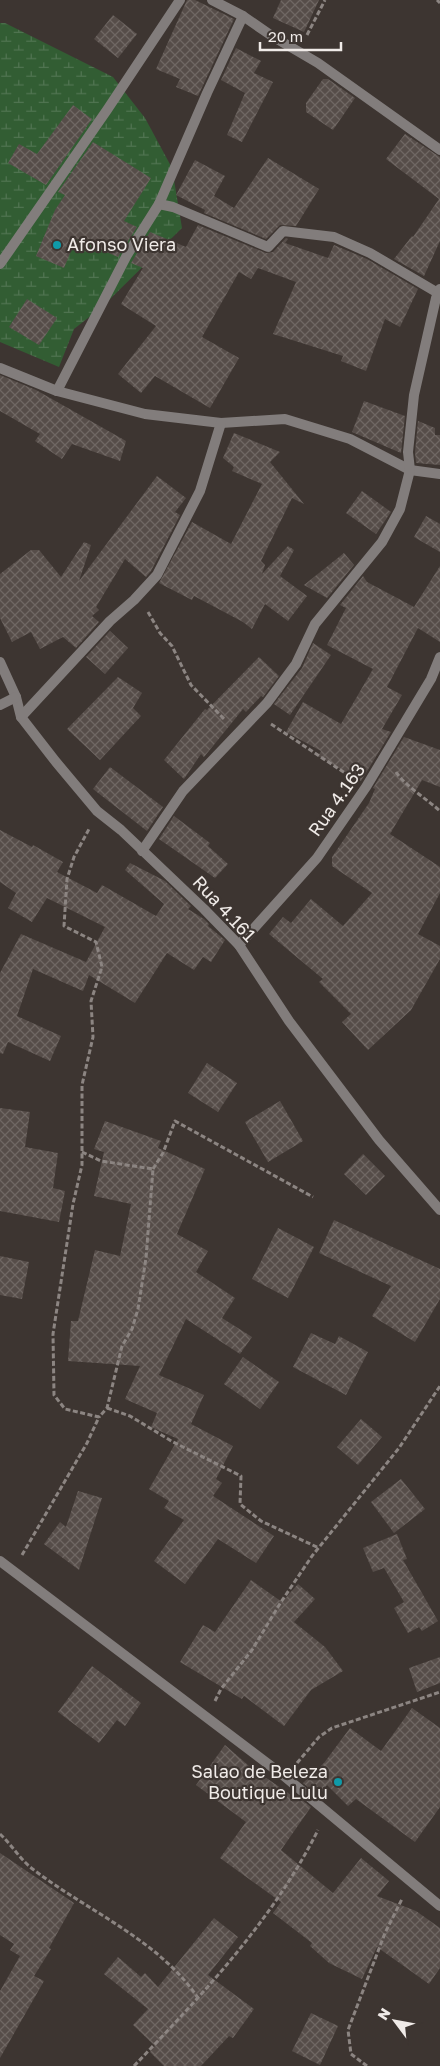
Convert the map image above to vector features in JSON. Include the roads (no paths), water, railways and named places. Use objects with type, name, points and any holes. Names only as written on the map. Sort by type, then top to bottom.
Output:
[{"type":"street","points":[[0,264],[107,110],[180,0]]},
{"type":"street","points":[[212,0],[243,16],[272,36],[300,51],[440,150]]},
{"type":"street","points":[[57,391],[127,255],[159,204],[243,16]]},
{"type":"street","points":[[142,851],[183,791],[257,714],[296,664],[315,624],[382,542],[400,509],[410,470],[408,452],[414,395],[439,291],[370,253],[334,237],[283,231],[268,246],[173,207],[159,204]]},
{"type":"street","points":[[0,368],[57,391],[145,414],[221,423],[285,419],[350,439],[410,470],[440,474]]},
{"type":"street","points":[[21,717],[110,621],[134,600],[157,575],[200,491],[221,423]]},
{"type":"street","name":"Rua 4.163","points":[[239,945],[317,858],[387,757],[431,679],[440,658]]},
{"type":"street","name":"Rua 4.161","points":[[0,662],[16,698],[21,717],[97,811],[204,908],[239,945],[307,1045],[379,1140],[440,1210]]},
{"type":"street","points":[[0,705],[16,698]]},
{"type":"street","points":[[0,1561],[284,1776],[406,1880],[440,1906]]},
{"type":"place","name":"Afonso Viera","points":[[57,245]]},
{"type":"place","name":"Salao de Beleza Boutique Lulu","points":[[338,1782]]}]
